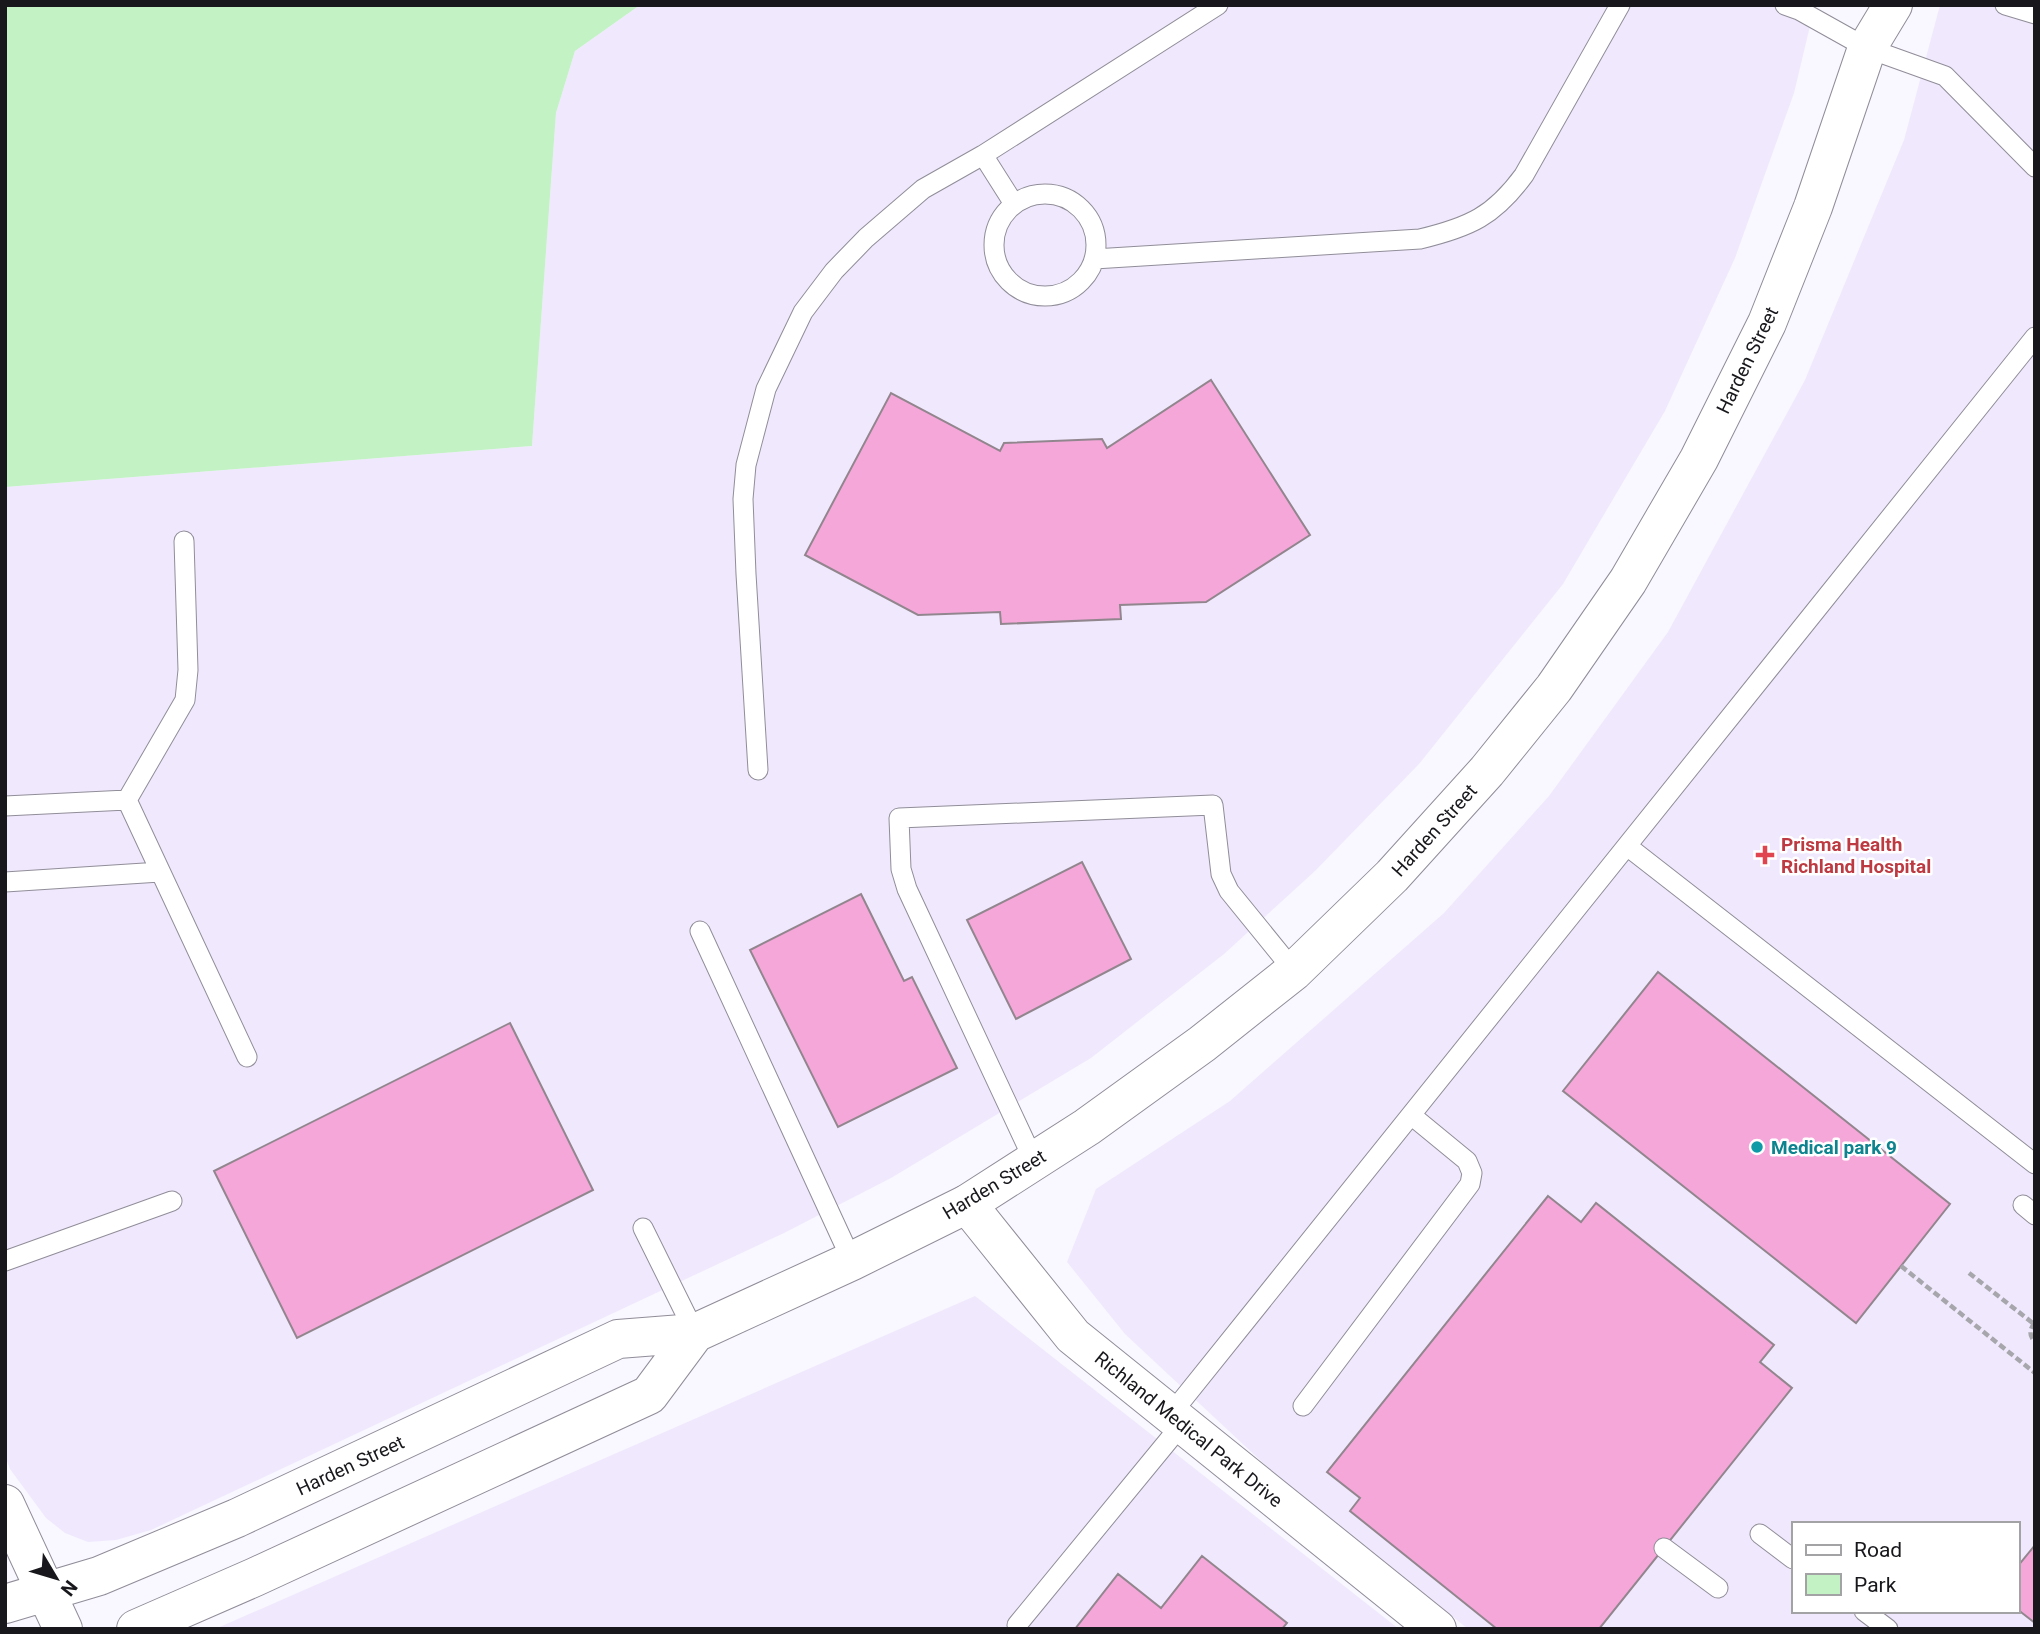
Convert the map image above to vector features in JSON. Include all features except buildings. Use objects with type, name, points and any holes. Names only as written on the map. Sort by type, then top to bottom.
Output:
[{"type":"main road","points":[[1857,5],[1867,48]]},
{"type":"main road","name":"Harden Street","points":[[5,1604],[99,1576],[237,1518],[618,1339],[695,1334],[852,1261],[967,1204],[1087,1127],[1202,1044],[1294,971],[1392,876],[1487,771],[1554,688],[1628,581],[1699,459],[1766,323],[1814,207],[1867,48],[1893,5]]},
{"type":"main road","name":"Richland Medical Park Drive","points":[[967,1204],[1073,1336],[1437,1629]]},
{"type":"main road","name":"Harden Street","points":[[136,1629],[649,1395],[695,1334]]},
{"type":"main road","points":[[5,1504],[63,1629]]},
{"type":"lane","points":[[758,770],[743,499],[746,465],[766,389],[803,312],[842,262],[876,228],[923,188],[983,155],[1218,5]]},
{"type":"lane","points":[[1094,259],[1420,239],[1450,232],[1482,218],[1507,198],[1524,175],[1620,5]]},
{"type":"lane","points":[[1785,5],[1867,48],[1945,76],[2035,167]]},
{"type":"lane","points":[[2005,5],[2035,14]]},
{"type":"lane","points":[[983,155],[1014,204]]},
{"type":"lane","points":[[1044,194],[1059,196],[1086,213],[1096,243],[1094,259],[1087,275],[1074,288],[1058,296],[1040,297],[1023,293],[1008,283],[998,269],[993,251],[994,233],[1002,217],[1014,204],[1027,197],[1044,194]]},
{"type":"lane","points":[[1017,1625],[1411,1115],[2035,337]]},
{"type":"lane","points":[[127,800],[185,700],[188,670],[184,541]]},
{"type":"lane","points":[[5,806],[127,800]]},
{"type":"lane","points":[[127,800],[247,1057]]},
{"type":"lane","points":[[1034,1161],[907,889],[901,869],[899,818],[1213,805],[1221,874],[1229,891],[1294,971]]},
{"type":"lane","points":[[1627,846],[2035,1164]]},
{"type":"lane","points":[[5,882],[160,872]]},
{"type":"lane","points":[[700,931],[852,1261]]},
{"type":"lane","points":[[1303,1406],[1470,1184],[1472,1172],[1467,1161],[1411,1115]]},
{"type":"lane","points":[[5,1261],[172,1201]]},
{"type":"lane","points":[[643,1227],[695,1334]]},
{"type":"lane","points":[[1760,1534],[1792,1558]]},
{"type":"lane","points":[[1664,1548],[1718,1588]]},
{"type":"lane","points":[[1867,1613],[1888,1629]]},
{"type":"path","points":[[1901,1266],[2035,1373]]},
{"type":"path","points":[[1969,1273],[2034,1323],[2030,1335],[2035,1342]]},
{"type":"shaded area","points":[[640,5],[1815,5],[1794,93],[1735,258],[1665,411],[1563,584],[1419,764],[1315,871],[1224,954],[1091,1058],[891,1178],[784,1233],[151,1530],[116,1540],[88,1542],[65,1533],[46,1518],[10,1469],[5,1456],[5,487],[532,446],[556,113],[575,51]]},
{"type":"shaded area","name":"Prisma Health Richland Hospital","points":[[1940,5],[2035,5],[2035,1629],[1468,1629],[1274,1473],[1125,1334],[1067,1262],[1096,1189],[1230,1101],[1444,913],[1549,796],[1668,632],[1805,380],[1904,140]]},
{"type":"shaded area","points":[[975,1296],[1399,1629],[215,1629]]},
{"type":"green space","points":[[5,5],[640,5],[575,51],[556,113],[532,446],[5,487]]},
{"type":"place","name":"Prisma Health Richland Hospital","points":[[1765,855]]},
{"type":"place","name":"Medical park 9","points":[[1757,1147]]}]
